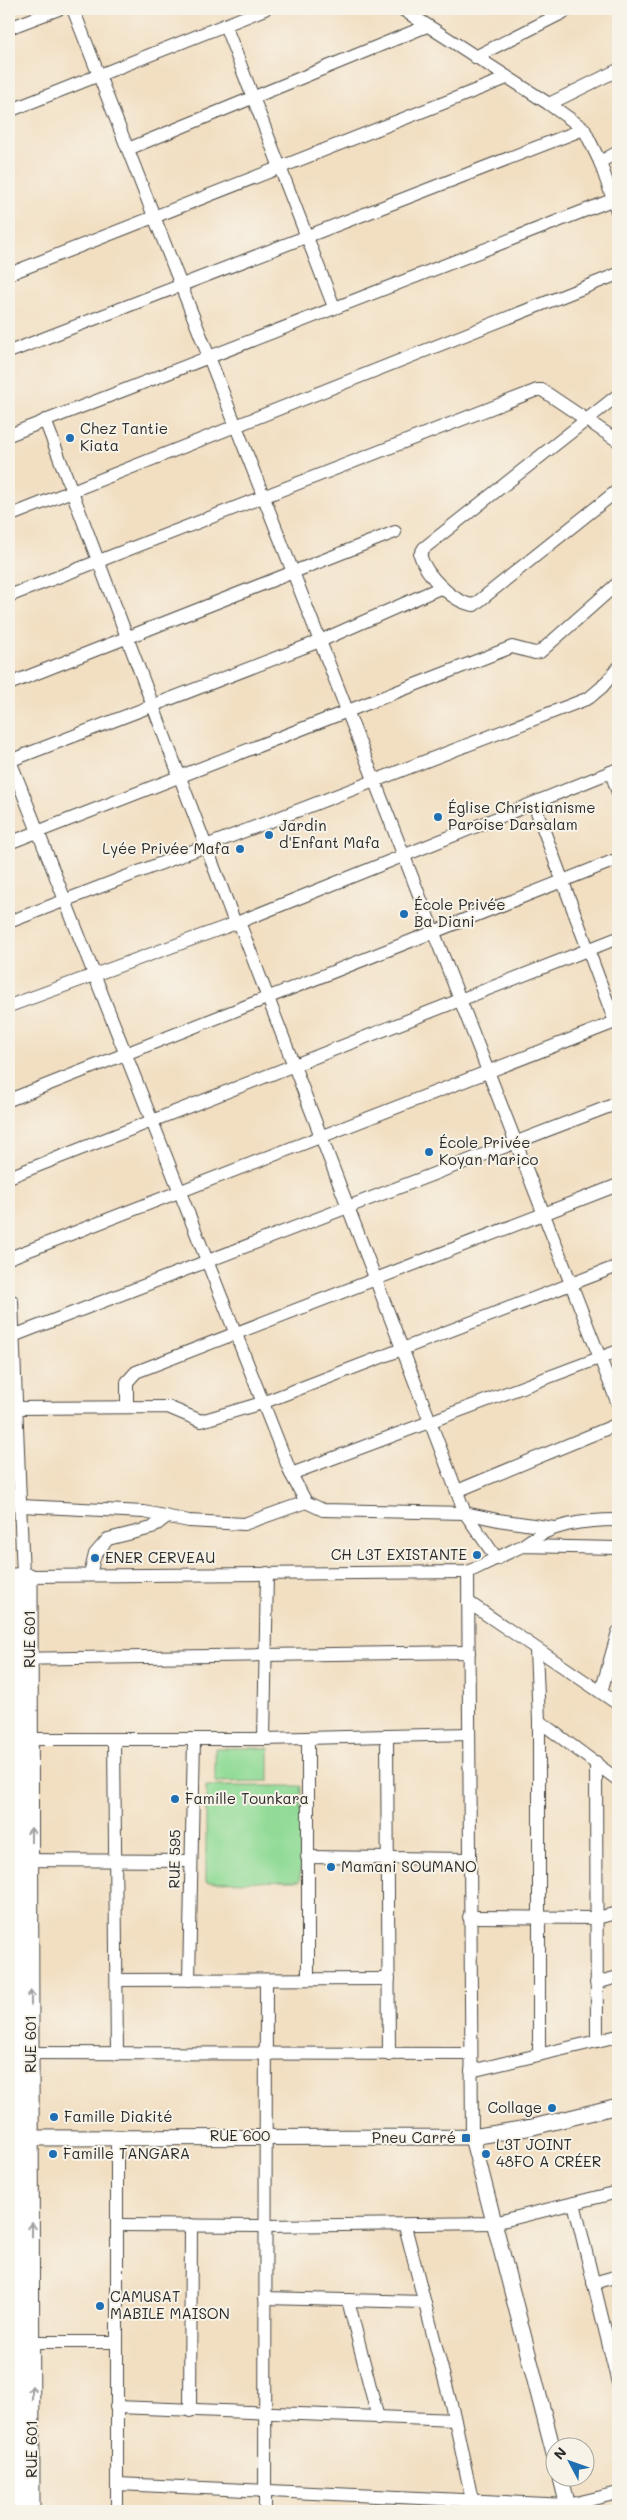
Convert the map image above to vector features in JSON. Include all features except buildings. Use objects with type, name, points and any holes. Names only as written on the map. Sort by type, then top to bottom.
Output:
[{"type":"street","points":[[9,28],[59,9]]},
{"type":"street","points":[[73,9],[618,1404]]},
{"type":"street","points":[[9,111],[265,9]]},
{"type":"street","points":[[403,9],[584,129],[600,162],[618,214]]},
{"type":"street","points":[[476,57],[570,9]]},
{"type":"street","points":[[225,25],[334,307]]},
{"type":"street","points":[[128,149],[428,26]]},
{"type":"street","points":[[549,104],[618,70]]},
{"type":"street","points":[[9,274],[507,78]]},
{"type":"street","points":[[9,352],[584,129]]},
{"type":"street","points":[[600,162],[618,152]]},
{"type":"street","points":[[9,434],[612,200]]},
{"type":"street","points":[[9,516],[618,274]]},
{"type":"street","points":[[9,596],[98,559],[537,390],[542,390],[618,441]]},
{"type":"street","points":[[618,396],[424,548],[420,555],[422,564],[442,587],[464,604],[474,605],[618,490]]},
{"type":"street","points":[[45,420],[206,845],[268,997],[465,1513],[498,1559]]},
{"type":"street","points":[[9,684],[395,532]]},
{"type":"street","points":[[9,843],[512,647],[535,653],[540,652],[618,583]]},
{"type":"street","points":[[442,587],[320,641],[9,760],[290,1474],[306,1502],[323,1510],[465,1513],[554,1528]]},
{"type":"street","points":[[9,922],[589,698],[602,687],[618,668]]},
{"type":"street","points":[[9,1006],[237,922],[615,770],[618,793]]},
{"type":"street","points":[[9,1258],[617,1021],[588,950],[534,804]]},
{"type":"street","points":[[9,1100],[618,859]]},
{"type":"street","points":[[9,1177],[618,938]]},
{"type":"street","points":[[13,1336],[618,1103]]},
{"type":"street","points":[[127,1407],[127,1382],[136,1372],[236,1335],[618,1185]]},
{"type":"street","points":[[15,1408],[168,1407],[200,1421],[262,1403],[618,1266]]},
{"type":"street","points":[[12,1301],[12,1390],[15,1408],[19,1576],[468,1572],[498,1559],[522,1546],[534,1536],[554,1528],[598,1520],[618,1520]]},
{"type":"street","points":[[290,1474],[618,1351]]},
{"type":"street","points":[[457,1491],[618,1424]]},
{"type":"street","points":[[17,1503],[144,1512],[189,1522],[244,1524],[306,1502]]},
{"type":"street","points":[[90,1575],[95,1554],[108,1539],[152,1528],[166,1517]]},
{"type":"street","points":[[522,1546],[618,1548]]},
{"type":"street","points":[[468,1572],[472,2137],[550,2438]]},
{"type":"street","points":[[264,1739],[267,1573]]},
{"type":"street","name":"RUE 601","points":[[19,1576],[19,1658],[24,1739],[19,1860],[20,2138],[32,2342],[32,2511]]},
{"type":"street","points":[[468,1602],[618,1704]]},
{"type":"street","points":[[601,1692],[618,1632]]},
{"type":"street","points":[[536,1648],[539,1721],[539,2055]]},
{"type":"street","points":[[19,1658],[469,1652]]},
{"type":"street","points":[[539,1721],[618,1780]]},
{"type":"street","points":[[24,1739],[264,1739],[469,1734]]},
{"type":"street","points":[[387,1737],[389,2054]]},
{"type":"street","points":[[308,1738],[306,1857],[308,1979]]},
{"type":"street","points":[[114,1739],[118,1980],[117,2054]]},
{"type":"street","name":"RUE 595","points":[[189,1980],[194,1739]]},
{"type":"street","points":[[596,1762],[597,2041]]},
{"type":"street","points":[[306,1857],[469,1859]]},
{"type":"street","points":[[19,1860],[192,1861]]},
{"type":"street","points":[[469,1917],[596,1918],[618,1913]]},
{"type":"street","points":[[596,1983],[618,1977]]},
{"type":"street","points":[[118,1980],[389,1979]]},
{"type":"street","points":[[265,2511],[266,1980]]},
{"type":"street","points":[[471,2071],[618,2036]]},
{"type":"street","points":[[19,2052],[266,2055],[471,2054]]},
{"type":"street","name":"RUE 600","points":[[20,2138],[472,2137],[533,2127],[618,2106]]},
{"type":"street","points":[[117,2137],[117,2511]]},
{"type":"street","name":"RUE 601","points":[[20,2138],[14,2258],[14,2356],[20,2511]]},
{"type":"street","points":[[118,2225],[405,2226],[494,2223],[618,2192]]},
{"type":"street","points":[[574,2203],[593,2282],[615,2354],[618,2383]]},
{"type":"street","points":[[190,2411],[191,2225]]},
{"type":"street","points":[[405,2226],[455,2420],[472,2500]]},
{"type":"street","points":[[593,2282],[618,2276]]},
{"type":"street","points":[[265,2298],[424,2302]]},
{"type":"street","points":[[348,2300],[378,2418]]},
{"type":"street","points":[[32,2342],[117,2342]]},
{"type":"street","points":[[116,2407],[455,2420]]},
{"type":"street","points":[[118,2484],[472,2500],[569,2508],[618,2493]]},
{"type":"street","points":[[563,2488],[569,2508]]},
{"type":"green space","points":[[215,1748],[269,1748],[269,1781],[215,1782]]},
{"type":"green space","points":[[206,1786],[301,1786],[300,1881],[206,1882]]},
{"type":"place","name":"Chez Tantie Kiata","points":[[70,438]]},
{"type":"place","name":"Église Christianisme Paroise Darsalam","points":[[438,817]]},
{"type":"place","name":"Jardin d'Enfant Mafa","points":[[269,835]]},
{"type":"place","name":"Lyée Privée Mafa","points":[[240,849]]},
{"type":"place","name":"École Privée Ba Diani","points":[[404,914]]},
{"type":"place","name":"École Privée Koyan Marico","points":[[429,1152]]},
{"type":"place","name":"CH L3T EXISTANTE","points":[[477,1555]]},
{"type":"place","name":"ENER CERVEAU","points":[[95,1558]]},
{"type":"place","name":"Famille Tounkara","points":[[175,1799]]},
{"type":"place","name":"Mamani SOUMANO","points":[[331,1867]]},
{"type":"place","name":"Collage","points":[[552,2108]]},
{"type":"place","name":"Famille Diakité","points":[[54,2117]]},
{"type":"place","name":"Pneu Carré","points":[[466,2138]]},
{"type":"place","name":"Famille TANGARA","points":[[53,2154]]},
{"type":"place","name":"L3T JOINT 48FO A CRÉER","points":[[486,2154]]},
{"type":"place","name":"CAMUSAT MABILE MAISON","points":[[100,2306]]}]
